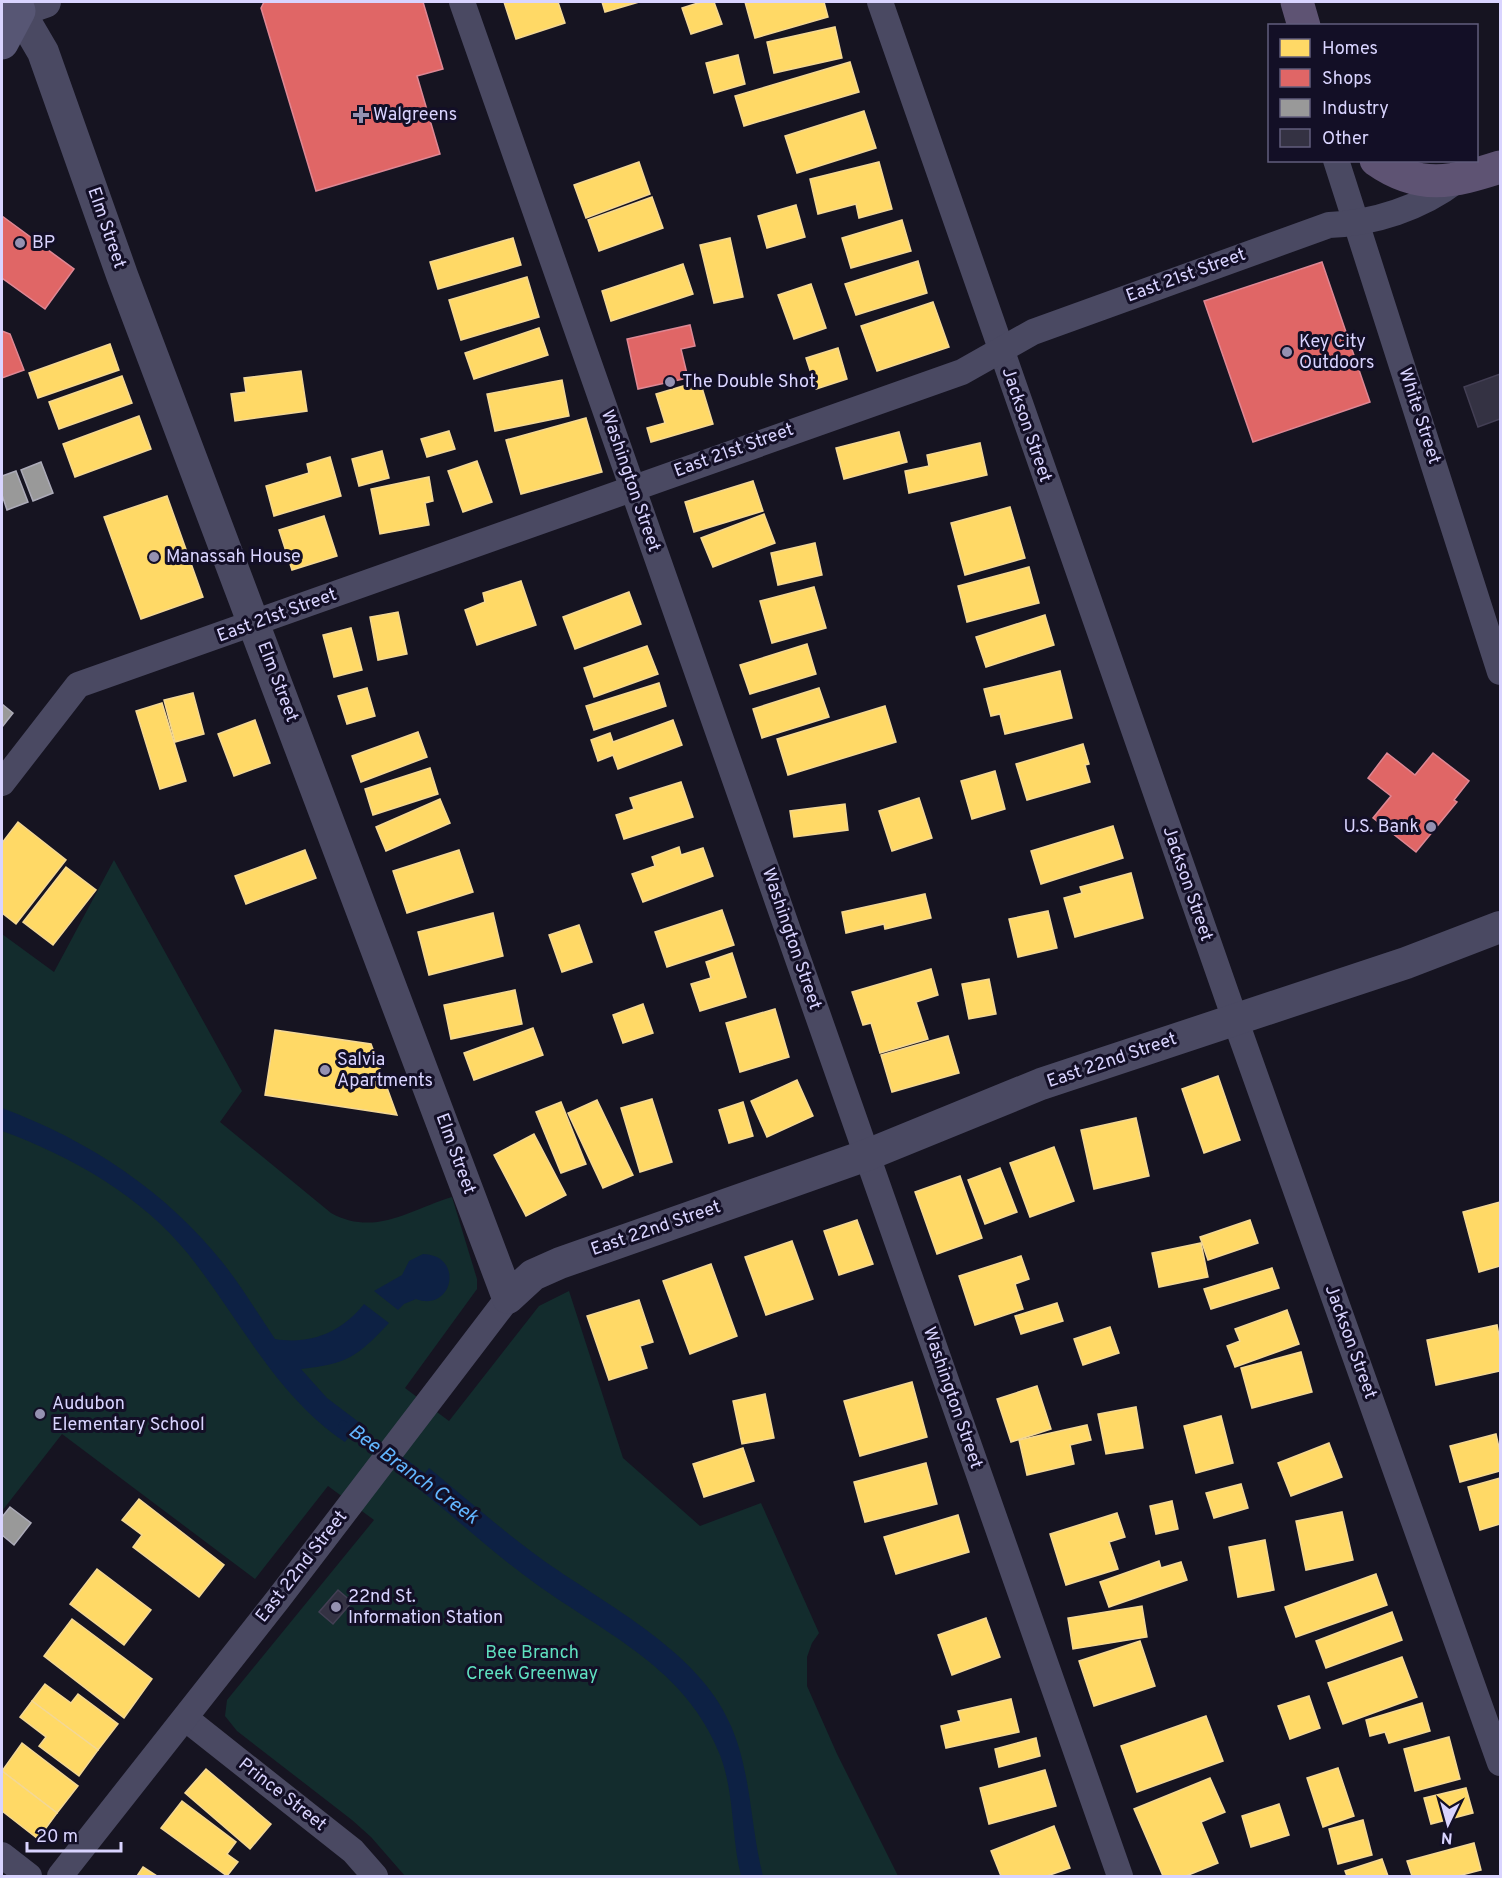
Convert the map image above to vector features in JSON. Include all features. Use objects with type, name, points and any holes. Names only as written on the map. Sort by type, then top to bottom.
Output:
[{"type":"main road","points":[[1297,2],[1303,24]]},
{"type":"main road","points":[[2,43],[20,8]]},
{"type":"main road","points":[[1379,162],[1391,171],[1418,181],[1456,181]]},
{"type":"main road","name":"East 21st Street","points":[[1456,181],[1500,167]]},
{"type":"street","name":"Washington Street","points":[[462,2],[1120,1876]]},
{"type":"street","name":"Jackson Street","points":[[880,2],[1234,1019],[1500,1763]]},
{"type":"street","name":"Elm Street","points":[[20,8],[43,52],[122,274],[508,1298]]},
{"type":"street","name":"White Street","points":[[1337,162],[1500,672]]},
{"type":"street","name":"East 21st Street","points":[[2,783],[78,685],[962,372],[1033,332],[1329,225],[1356,224],[1437,196],[1456,181]]},
{"type":"street","name":"East 22nd Street","points":[[60,1876],[352,1503],[508,1298],[533,1275],[560,1263],[867,1155],[1041,1084],[1406,963],[1500,927]]},
{"type":"street","name":"Prince Street","points":[[185,1718],[353,1851],[375,1876]]},
{"type":"street","points":[[2,1855],[29,1876]]},
{"type":"green space","name":"Bee Branch Creek Greenway","points":[[114,860],[242,1091],[220,1122],[331,1213],[347,1220],[377,1222],[392,1219],[452,1197],[477,1279],[477,1289],[405,1388],[449,1421],[539,1306],[569,1291],[623,1458],[700,1526],[761,1503],[819,1633],[807,1657],[807,1686],[837,1754],[898,1876],[405,1876],[371,1837],[352,1820],[237,1731],[225,1716],[227,1700],[374,1520],[328,1486],[255,1579],[62,1434],[2,1511],[2,934],[54,972]]},
{"type":"water","points":[[2,1108],[34,1121],[95,1152],[123,1170],[177,1213],[223,1263],[275,1339],[301,1340],[325,1334],[346,1322],[364,1304],[389,1323],[368,1344],[350,1357],[330,1364],[301,1369],[327,1398],[360,1423],[345,1442],[320,1423],[278,1379],[189,1255],[150,1214],[104,1180],[54,1153],[2,1131]]},
{"type":"water","points":[[423,1254],[436,1257],[445,1263],[449,1272],[446,1291],[439,1298],[429,1301],[416,1299],[404,1304],[398,1310],[374,1291],[402,1275],[409,1261]]},
{"type":"water","points":[[429,1468],[532,1552],[644,1628],[695,1672],[716,1698],[738,1744],[763,1876],[741,1876],[725,1770],[705,1725],[687,1699],[666,1676],[642,1656],[520,1572],[415,1486]]},
{"type":"building: Homes","points":[[504,2],[558,2],[565,23],[516,39]]},
{"type":"building: Homes","points":[[602,2],[639,2],[605,12]]},
{"type":"building: Homes","points":[[701,2],[714,2],[722,24],[691,34],[682,8]]},
{"type":"building: Homes","points":[[745,2],[824,2],[828,17],[755,38]]},
{"type":"building: Homes","points":[[835,27],[842,58],[774,73],[767,42]]},
{"type":"building: Homes","points":[[738,55],[745,84],[714,93],[706,63]]},
{"type":"building: Homes","points":[[850,62],[859,92],[744,126],[735,96]]},
{"type":"building: Homes","points":[[864,111],[876,148],[797,173],[785,136]]},
{"type":"building: Homes","points":[[639,162],[650,194],[586,218],[574,185]]},
{"type":"building: Homes","points":[[879,162],[892,209],[859,218],[856,204],[818,214],[810,179]]},
{"type":"building: Homes","points":[[652,197],[663,228],[599,251],[588,220]]},
{"type":"building: Homes","points":[[796,205],[805,237],[767,248],[758,216]]},
{"type":"building: Homes","points":[[902,220],[911,251],[851,268],[842,238]]},
{"type":"building: Homes","points":[[513,238],[521,265],[438,289],[430,262]]},
{"type":"building: Homes","points":[[730,238],[743,297],[714,303],[700,245]]},
{"type":"building: Homes","points":[[918,261],[927,293],[856,315],[845,284]]},
{"type":"building: Homes","points":[[683,264],[693,294],[611,321],[602,291]]},
{"type":"building: Homes","points":[[527,277],[539,317],[461,340],[449,300]]},
{"type":"building: Homes","points":[[811,284],[826,328],[794,339],[778,295]]},
{"type":"building: Homes","points":[[933,302],[949,347],[877,371],[861,326]]},
{"type":"building: Homes","points":[[539,328],[548,355],[474,379],[465,353]]},
{"type":"building: Homes","points":[[110,344],[119,370],[38,398],[29,373]]},
{"type":"building: Homes","points":[[838,348],[847,379],[816,389],[806,358]]},
{"type":"building: Homes","points":[[301,371],[307,411],[235,421],[231,394],[246,392],[244,378]]},
{"type":"building: Homes","points":[[122,376],[132,403],[59,429],[49,402]]},
{"type":"building: Homes","points":[[562,380],[569,416],[495,431],[487,394]]},
{"type":"building: Homes","points":[[700,381],[713,424],[651,442],[647,428],[665,423],[656,394]]},
{"type":"building: Homes","points":[[139,416],[151,449],[75,477],[63,444]]},
{"type":"building: Homes","points":[[586,418],[602,472],[521,494],[506,440]]},
{"type":"building: Homes","points":[[449,431],[455,449],[427,457],[421,439]]},
{"type":"building: Homes","points":[[899,432],[907,462],[844,479],[836,448]]},
{"type":"building: Homes","points":[[980,443],[987,475],[909,493],[905,471],[929,466],[927,455]]},
{"type":"building: Homes","points":[[382,451],[389,478],[359,486],[352,459]]},
{"type":"building: Homes","points":[[330,457],[341,496],[274,516],[266,486],[309,473],[307,464]]},
{"type":"building: Homes","points":[[477,461],[492,502],[463,512],[448,471]]},
{"type":"building: Homes","points":[[429,477],[433,501],[425,503],[429,525],[380,534],[371,489]]},
{"type":"building: Homes","points":[[753,481],[763,511],[694,532],[685,502]]},
{"type":"building: Homes","name":"Manassah House","points":[[167,496],[203,597],[141,619],[104,517]]},
{"type":"building: Homes","points":[[1010,507],[1025,558],[965,575],[951,523]]},
{"type":"building: Homes","points":[[764,514],[775,543],[713,567],[701,538]]},
{"type":"building: Homes","points":[[324,516],[337,556],[292,570],[279,530]]},
{"type":"building: Homes","points":[[815,543],[822,575],[778,585],[771,553]]},
{"type":"building: Homes","points":[[1029,567],[1039,603],[967,622],[958,586]]},
{"type":"building: Homes","points":[[521,581],[536,625],[477,645],[465,610],[485,602],[483,593]]},
{"type":"building: Homes","points":[[814,587],[826,628],[772,643],[760,601]]},
{"type":"building: Homes","points":[[629,592],[641,624],[575,649],[563,617]]},
{"type":"building: Homes","points":[[398,612],[407,654],[378,660],[370,617]]},
{"type":"building: Homes","points":[[1045,615],[1054,645],[986,667],[976,637]]},
{"type":"building: Homes","points":[[351,628],[362,670],[334,677],[323,635]]},
{"type":"building: Homes","points":[[807,644],[816,674],[750,694],[740,665]]},
{"type":"building: Homes","points":[[647,646],[658,674],[594,697],[584,668]]},
{"type":"building: Homes","points":[[1060,671],[1072,718],[1005,734],[1000,714],[991,716],[984,689]]},
{"type":"building: Homes","points":[[659,683],[666,706],[594,730],[586,706]]},
{"type":"building: Homes","points":[[367,688],[375,716],[347,724],[338,696]]},
{"type":"building: Homes","points":[[819,688],[829,717],[762,738],[753,709]]},
{"type":"building: Homes","points":[[193,693],[204,734],[175,742],[164,700]]},
{"type":"building: Homes","points":[[162,703],[186,781],[160,789],[136,711]]},
{"type":"building: Homes","points":[[885,706],[896,742],[788,775],[777,739]]},
{"type":"building: Homes","points":[[255,720],[270,763],[234,776],[218,734]]},
{"type":"building: Homes","points":[[673,720],[682,745],[618,769],[613,755],[598,761],[591,740],[610,733],[613,742]]},
{"type":"building: Homes","points":[[418,732],[427,757],[361,782],[352,756]]},
{"type":"building: Homes","points":[[1083,744],[1089,764],[1085,765],[1090,782],[1027,800],[1016,764]]},
{"type":"building: Homes","points":[[430,768],[438,794],[373,815],[365,789]]},
{"type":"building: Homes","points":[[995,771],[1005,809],[972,819],[961,781]]},
{"type":"building: Homes","points":[[681,782],[693,817],[624,839],[616,815],[634,809],[630,798]]},
{"type":"building: Homes","points":[[919,798],[932,838],[892,851],[879,811]]},
{"type":"building: Homes","points":[[440,799],[450,823],[386,851],[376,827]]},
{"type":"building: Homes","points":[[845,804],[848,830],[794,837],[790,811]]},
{"type":"building: Homes","points":[[18,822],[66,860],[16,924],[2,913],[2,843]]},
{"type":"building: Homes","points":[[1113,826],[1123,858],[1041,884],[1031,851]]},
{"type":"building: Homes","points":[[679,847],[681,855],[703,848],[713,876],[643,902],[632,874],[655,866],[652,857]]},
{"type":"building: Homes","points":[[305,850],[316,878],[246,904],[235,876]]},
{"type":"building: Homes","points":[[459,850],[473,892],[407,913],[393,871]]},
{"type":"building: Homes","points":[[66,867],[96,890],[53,945],[23,922]]},
{"type":"building: Homes","points":[[1131,873],[1143,918],[1075,937],[1064,898],[1082,893],[1080,887]]},
{"type":"building: Homes","points":[[925,894],[931,918],[885,929],[884,924],[846,933],[842,912]]},
{"type":"building: Homes","points":[[722,910],[734,945],[667,967],[655,932]]},
{"type":"building: Homes","points":[[1048,911],[1057,948],[1018,957],[1009,919]]},
{"type":"building: Homes","points":[[493,913],[503,956],[429,975],[418,932]]},
{"type":"building: Homes","points":[[579,925],[592,962],[562,972],[549,935]]},
{"type":"building: Homes","points":[[732,953],[746,997],[700,1011],[691,984],[711,978],[706,962]]},
{"type":"building: Homes","points":[[931,969],[938,995],[916,1002],[928,1039],[880,1053],[871,1023],[863,1025],[852,992]]},
{"type":"building: Homes","points":[[989,979],[996,1014],[969,1019],[962,984]]},
{"type":"building: Homes","points":[[515,990],[522,1024],[451,1039],[444,1005]]},
{"type":"building: Homes","points":[[643,1004],[653,1033],[623,1043],[613,1015]]},
{"type":"building: Homes","points":[[775,1009],[789,1057],[740,1072],[726,1023]]},
{"type":"building: Homes","points":[[533,1028],[543,1055],[474,1080],[464,1053]]},
{"type":"building: Homes","name":"Salvia Apartments","points":[[275,1030],[371,1044],[397,1115],[265,1095]]},
{"type":"building: Homes","points":[[948,1036],[959,1073],[892,1092],[881,1055]]},
{"type":"building: Homes","points":[[1218,1076],[1240,1140],[1204,1153],[1182,1089]]},
{"type":"building: Homes","points":[[797,1080],[813,1116],[767,1137],[751,1101]]},
{"type":"building: Homes","points":[[652,1099],[672,1162],[640,1172],[621,1108]]},
{"type":"building: Homes","points":[[597,1100],[633,1175],[603,1188],[568,1113]]},
{"type":"building: Homes","points":[[561,1102],[586,1164],[561,1173],[536,1112]]},
{"type":"building: Homes","points":[[743,1102],[753,1136],[729,1143],[719,1110]]},
{"type":"building: Homes","points":[[1136,1118],[1149,1176],[1094,1189],[1081,1130]]},
{"type":"building: Homes","points":[[534,1134],[566,1195],[526,1216],[494,1155]]},
{"type":"building: Homes","points":[[1054,1147],[1074,1201],[1030,1217],[1010,1163]]},
{"type":"building: Homes","points":[[1000,1168],[1017,1212],[985,1224],[968,1180]]},
{"type":"building: Homes","points":[[960,1176],[982,1238],[937,1254],[915,1192]]},
{"type":"building: Homes","points":[[1500,1202],[1500,1266],[1479,1272],[1463,1212]]},
{"type":"building: Homes","points":[[857,1220],[873,1264],[839,1275],[824,1231]]},
{"type":"building: Homes","points":[[1250,1220],[1258,1243],[1208,1260],[1200,1237]]},
{"type":"building: Homes","points":[[792,1241],[813,1299],[766,1315],[745,1257]]},
{"type":"building: Homes","points":[[1201,1243],[1208,1277],[1159,1287],[1152,1253]]},
{"type":"building: Homes","points":[[1021,1256],[1029,1279],[1015,1284],[1023,1309],[975,1325],[959,1276]]},
{"type":"building: Homes","points":[[711,1264],[737,1336],[690,1354],[663,1281]]},
{"type":"building: Homes","points":[[1272,1268],[1279,1288],[1211,1309],[1204,1289]]},
{"type":"building: Homes","points":[[639,1300],[653,1342],[640,1346],[647,1368],[609,1380],[587,1316]]},
{"type":"building: Homes","points":[[1057,1303],[1063,1321],[1021,1334],[1015,1316]]},
{"type":"building: Homes","points":[[1287,1310],[1299,1344],[1235,1367],[1227,1346],[1240,1341],[1235,1329]]},
{"type":"building: Homes","points":[[1497,1325],[1500,1341],[1500,1371],[1436,1385],[1427,1340]]},
{"type":"building: Homes","points":[[1110,1327],[1119,1353],[1083,1365],[1074,1339]]},
{"type":"building: Homes","points":[[1301,1352],[1312,1392],[1252,1408],[1241,1368]]},
{"type":"building: Homes","points":[[912,1382],[927,1437],[860,1456],[844,1401]]},
{"type":"building: Homes","points":[[1037,1386],[1051,1429],[1011,1442],[997,1399]]},
{"type":"building: Homes","points":[[765,1394],[774,1438],[742,1444],[733,1401]]},
{"type":"building: Homes","points":[[1136,1407],[1143,1448],[1106,1454],[1098,1414]]},
{"type":"building: Homes","points":[[1221,1416],[1233,1463],[1196,1473],[1184,1426]]},
{"type":"building: Homes","points":[[1087,1425],[1091,1440],[1070,1445],[1074,1464],[1027,1475],[1019,1440]]},
{"type":"building: Homes","points":[[1496,1434],[1500,1452],[1500,1471],[1460,1482],[1450,1446]]},
{"type":"building: Homes","points":[[1329,1443],[1342,1477],[1291,1496],[1278,1463]]},
{"type":"building: Homes","points":[[743,1448],[754,1481],[704,1497],[693,1464]]},
{"type":"building: Homes","points":[[926,1463],[937,1504],[865,1522],[854,1482]]},
{"type":"building: Homes","points":[[1500,1478],[1500,1524],[1480,1530],[1468,1487]]},
{"type":"building: Homes","points":[[1241,1484],[1248,1508],[1214,1518],[1206,1493]]},
{"type":"building: Homes","points":[[139,1499],[224,1565],[199,1597],[133,1547],[142,1535],[122,1520]]},
{"type":"building: Homes","points":[[1172,1501],[1178,1529],[1156,1534],[1150,1506]]},
{"type":"building: Homes","points":[[1342,1512],[1353,1560],[1306,1570],[1296,1521]]},
{"type":"building: Homes","points":[[1117,1513],[1125,1537],[1109,1542],[1118,1569],[1066,1585],[1050,1534]]},
{"type":"building: Homes","points":[[958,1515],[969,1552],[896,1574],[884,1537]]},
{"type":"building: Homes","points":[[1265,1540],[1274,1590],[1238,1597],[1229,1547]]},
{"type":"building: Homes","points":[[1159,1561],[1161,1568],[1181,1562],[1187,1580],[1109,1607],[1100,1582]]},
{"type":"building: Homes","points":[[97,1569],[151,1610],[124,1645],[70,1604]]},
{"type":"building: Homes","points":[[1376,1574],[1387,1605],[1296,1637],[1285,1607]]},
{"type":"building: Homes","points":[[1142,1606],[1147,1637],[1073,1649],[1068,1618]]},
{"type":"building: Homes","points":[[1392,1612],[1402,1640],[1326,1668],[1316,1641]]},
{"type":"building: Homes","points":[[986,1618],[1000,1657],[952,1675],[938,1635]]},
{"type":"building: Homes","points":[[72,1619],[152,1679],[124,1718],[44,1656]]},
{"type":"building: Homes","points":[[1140,1641],[1155,1686],[1094,1706],[1079,1661]]},
{"type":"building: Homes","points":[[1402,1657],[1417,1697],[1343,1724],[1328,1683]]},
{"type":"building: Homes","points":[[45,1684],[71,1703],[78,1694],[118,1724],[98,1750],[32,1701]]},
{"type":"building: Homes","points":[[1309,1696],[1320,1728],[1290,1739],[1278,1706]]},
{"type":"building: Homes","points":[[1011,1699],[1019,1732],[946,1748],[941,1726],[961,1721],[958,1711]]},
{"type":"building: Homes","points":[[32,1701],[98,1750],[79,1776],[39,1746],[46,1737],[20,1717]]},
{"type":"building: Homes","points":[[1422,1703],[1430,1731],[1389,1743],[1385,1732],[1370,1736],[1366,1720]]},
{"type":"building: Homes","points":[[1206,1716],[1223,1761],[1137,1792],[1121,1746]]},
{"type":"building: Homes","points":[[1449,1737],[1460,1779],[1415,1791],[1404,1749]]},
{"type":"building: Homes","points":[[1036,1738],[1040,1756],[999,1767],[995,1749]]},
{"type":"building: Homes","points":[[22,1743],[78,1786],[57,1813],[2,1771]]},
{"type":"building: Homes","points":[[1338,1768],[1354,1816],[1323,1827],[1307,1778]]},
{"type":"building: Homes","points":[[206,1769],[271,1824],[250,1849],[185,1793]]},
{"type":"building: Homes","points":[[1045,1770],[1056,1806],[989,1824],[980,1788]]},
{"type":"building: Homes","points":[[2,1771],[57,1813],[38,1839],[2,1811]]},
{"type":"building: Homes","points":[[1210,1778],[1225,1812],[1201,1822],[1218,1863],[1186,1876],[1163,1876],[1134,1809]]},
{"type":"building: Homes","points":[[1466,1788],[1473,1813],[1431,1824],[1424,1798]]},
{"type":"building: Homes","points":[[182,1801],[236,1842],[227,1854],[238,1862],[227,1876],[161,1828]]},
{"type":"building: Homes","points":[[1279,1804],[1289,1835],[1251,1847],[1242,1816]]},
{"type":"building: Homes","points":[[1363,1820],[1372,1855],[1338,1864],[1329,1829]]},
{"type":"building: Homes","points":[[1054,1826],[1070,1868],[1047,1876],[1001,1876],[991,1851]]},
{"type":"building: Homes","points":[[1474,1843],[1481,1870],[1458,1876],[1412,1876],[1407,1861]]},
{"type":"building: Homes","points":[[1382,1859],[1388,1876],[1347,1876],[1345,1871]]},
{"type":"building: Homes","points":[[143,1867],[157,1876],[137,1876]]},
{"type":"building: Shops","name":"Walgreens","points":[[264,2],[423,2],[443,69],[417,76],[440,154],[316,191],[261,8]]},
{"type":"building: Shops","name":"BP","points":[[2,216],[74,269],[45,309],[2,278]]},
{"type":"building: Shops","name":"Key City Outdoors","points":[[1322,262],[1370,402],[1253,442],[1204,301]]},
{"type":"building: Shops","points":[[690,325],[695,346],[681,349],[688,378],[638,389],[627,339]]},
{"type":"building: Shops","points":[[2,331],[10,334],[24,370],[2,378]]},
{"type":"building: Shops","points":[[1387,753],[1415,775],[1433,753],[1469,781],[1454,800],[1457,802],[1416,852],[1373,818],[1391,796],[1368,778]]},
{"type":"building: Industry","points":[[41,462],[53,493],[33,501],[21,470]]},
{"type":"building: Industry","points":[[16,471],[28,502],[7,510],[2,495],[2,476]]},
{"type":"building: Industry","points":[[2,704],[13,713],[2,727]]},
{"type":"building: Industry","points":[[10,1507],[31,1523],[14,1545],[2,1535],[2,1517]]},
{"type":"building: Other","points":[[1500,374],[1500,419],[1478,427],[1464,387]]},
{"type":"building: Other","name":"22nd St. Information Station","points":[[338,1590],[352,1602],[333,1624],[319,1612]]},
{"type":"waterway","name":"Bee Branch Creek","points":[[343,1425],[401,1461],[432,1484]]},
{"type":"place","name":"Walgreens","points":[[361,115]]},
{"type":"place","name":"BP","points":[[20,243]]},
{"type":"place","name":"Key City Outdoors","points":[[1287,352]]},
{"type":"place","name":"The Double Shot","points":[[670,382]]},
{"type":"place","name":"Manassah House","points":[[154,557]]},
{"type":"place","name":"U.S. Bank","points":[[1431,827]]},
{"type":"place","name":"Salvia Apartments","points":[[325,1070]]},
{"type":"place","name":"Audubon Elementary School","points":[[40,1414]]},
{"type":"place","name":"22nd St. Information Station","points":[[336,1607]]}]
